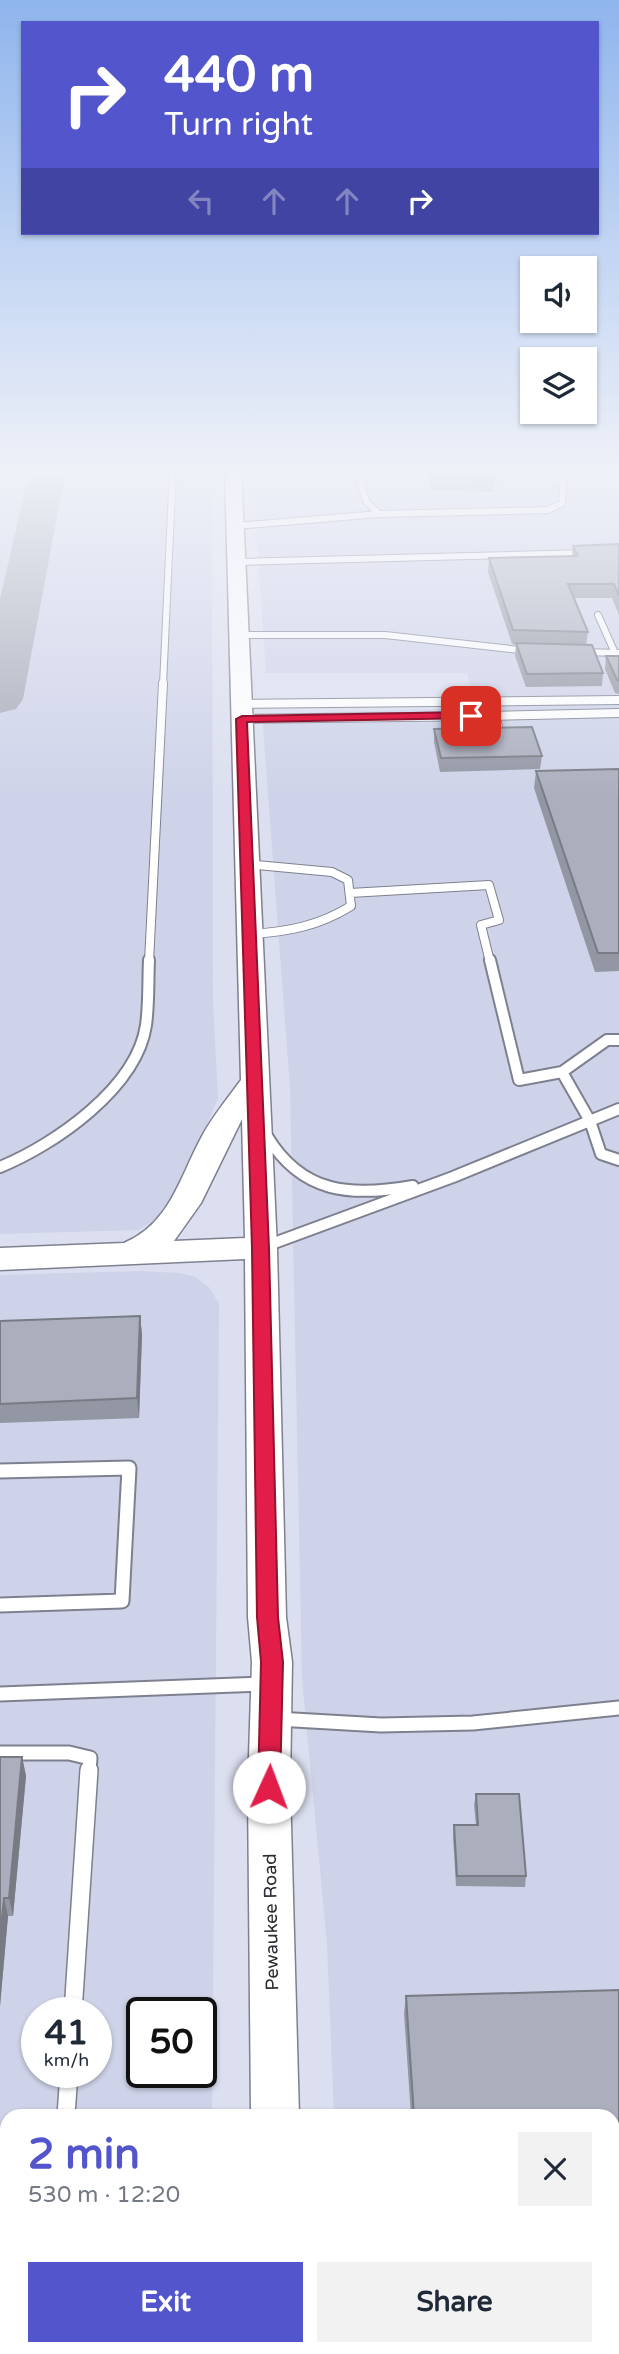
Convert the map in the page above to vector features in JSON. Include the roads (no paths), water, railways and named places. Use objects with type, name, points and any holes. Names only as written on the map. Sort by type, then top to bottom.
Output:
[{"type":"main road","name":"Pewaukee Road","points":[[237,578],[261,1248],[271,1701],[269,1787],[275,2109]]},
{"type":"main road","points":[[123,1254],[147,1247],[167,1232],[181,1212],[217,1135],[255,1091]]},
{"type":"main road","points":[[0,1259],[261,1248]]},
{"type":"lane","points":[[0,1167],[54,1143],[81,1119],[139,1052],[146,1027],[168,578]]},
{"type":"lane","points":[[574,652],[617,653],[598,615]]},
{"type":"lane","points":[[239,635],[385,635],[533,651]]},
{"type":"lane","points":[[241,712],[619,700]]},
{"type":"lane","points":[[241,712],[454,716],[619,713]]},
{"type":"lane","points":[[454,716],[457,725]]},
{"type":"lane","points":[[488,716],[497,722],[499,733]]},
{"type":"lane","points":[[247,864],[332,872],[348,880],[351,906],[327,922],[290,932],[249,934]]},
{"type":"lane","points":[[350,893],[489,885],[499,920],[481,925],[519,1080],[562,1072],[607,1040],[619,1040]]},
{"type":"lane","points":[[562,1072],[590,1121],[601,1154],[619,1160]]},
{"type":"lane","points":[[255,1091],[274,1150],[294,1171],[317,1185],[352,1192],[384,1192],[453,1177]]},
{"type":"lane","points":[[261,1248],[453,1177],[619,1109]]},
{"type":"lane","points":[[0,1471],[129,1468],[121,1601],[0,1605]]},
{"type":"lane","points":[[0,1694],[271,1701],[381,1725],[473,1723],[619,1708]]},
{"type":"lane","points":[[0,1753],[69,1753],[90,1759],[74,1997]]},
{"type":"lane","points":[[66,2109],[68,2088]]}]
